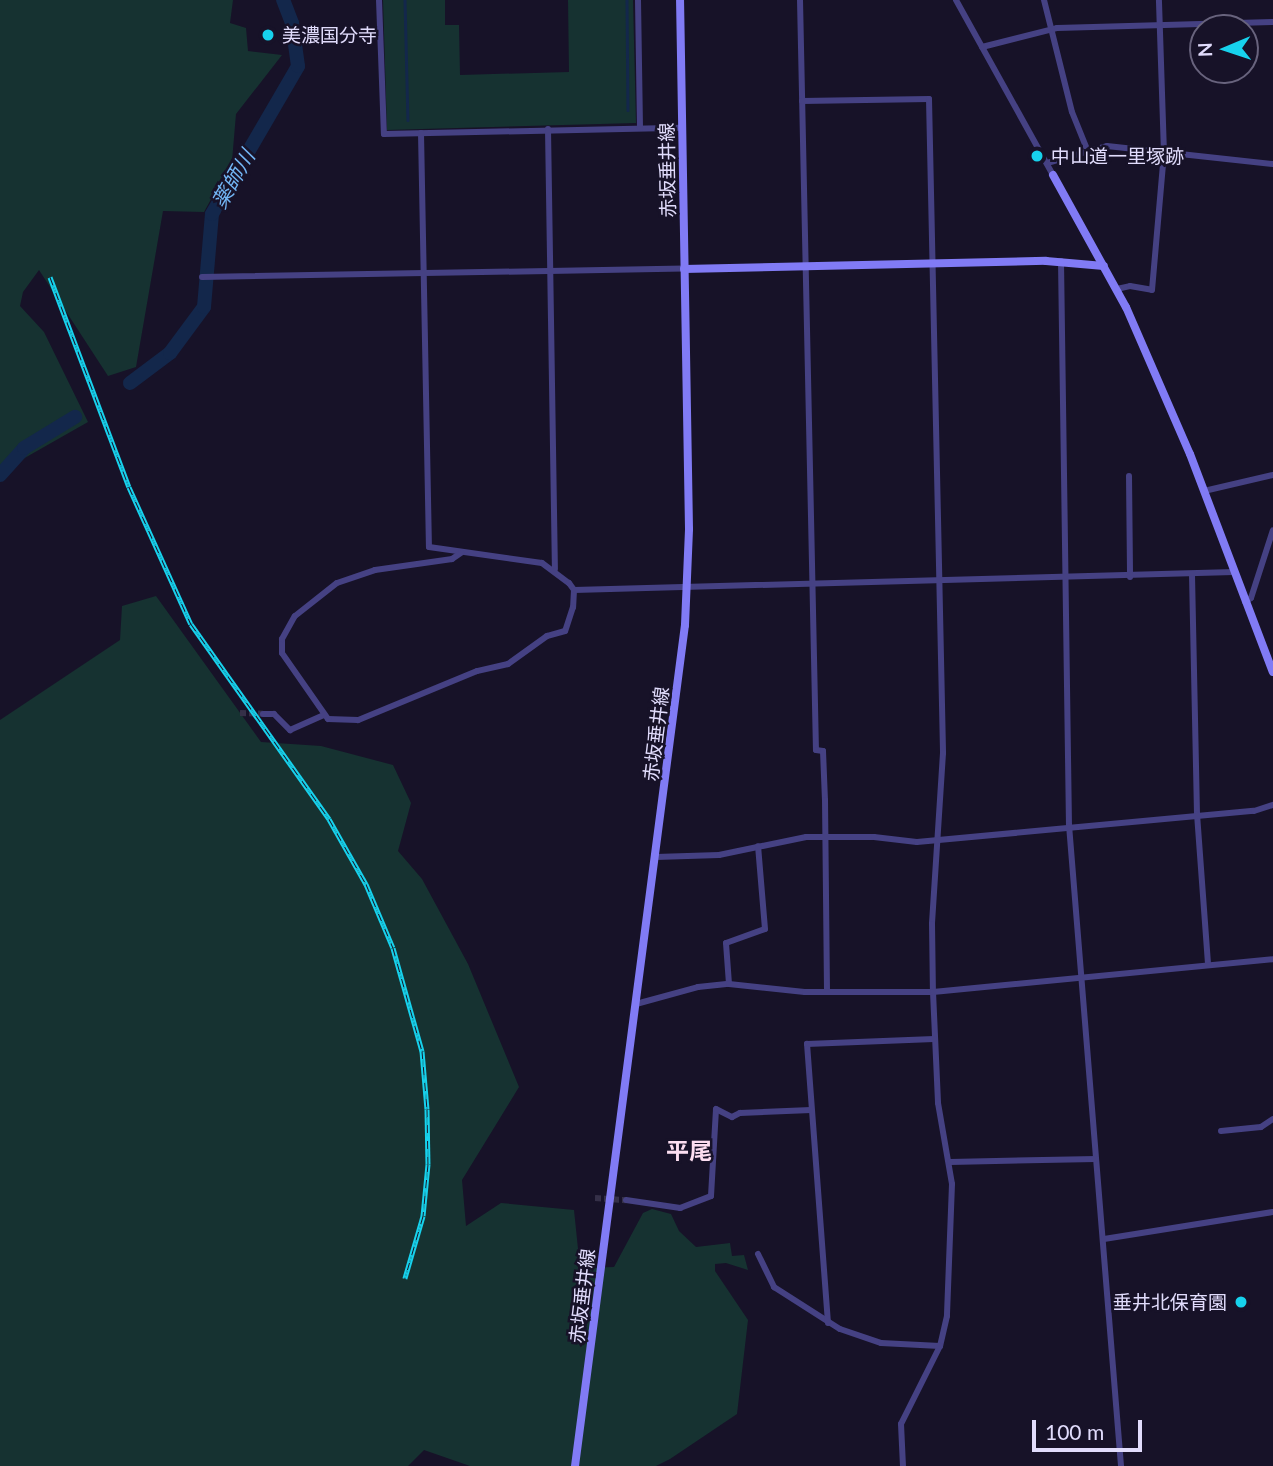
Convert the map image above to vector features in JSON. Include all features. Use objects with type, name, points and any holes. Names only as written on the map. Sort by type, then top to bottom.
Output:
[{"type":"main road","name":"赤坂垂井線","points":[[575,1466],[656,857],[687,588],[680,0]]},
{"type":"main road","points":[[1054,175],[1117,289],[1204,491],[1273,673]]},
{"type":"main road","points":[[684,269],[1061,261],[1104,266]]},
{"type":"street","points":[[379,0],[384,134],[681,128]]},
{"type":"street","points":[[638,0],[640,128]]},
{"type":"street","points":[[800,0],[816,750],[823,751],[827,838],[827,991]]},
{"type":"street","points":[[956,0],[1054,175]]},
{"type":"street","points":[[1044,0],[1072,112],[1087,149]]},
{"type":"street","points":[[1117,289],[1130,286],[1152,290],[1164,153],[1159,0]]},
{"type":"street","points":[[982,47],[1051,29],[1273,22]]},
{"type":"street","points":[[802,100],[929,99],[943,775],[937,840],[933,992],[938,1103],[950,1162],[947,1316],[940,1346],[901,1424],[904,1466]]},
{"type":"street","points":[[548,129],[555,569]]},
{"type":"street","points":[[421,133],[429,547],[518,558],[555,569],[574,590],[1067,579],[1234,572]]},
{"type":"street","points":[[1047,163],[1087,149],[1107,146],[1273,164]]},
{"type":"street","points":[[1061,261],[1069,825],[1079,975],[1104,1239],[1121,1466]]},
{"type":"street","points":[[202,277],[684,269]]},
{"type":"street","points":[[1204,491],[1273,475]]},
{"type":"street","points":[[1129,476],[1130,577]]},
{"type":"street","points":[[1245,602],[1251,597],[1273,530]]},
{"type":"street","points":[[461,553],[452,559],[375,570],[337,583],[295,616],[282,639],[282,653],[324,715],[337,722],[358,720],[477,671],[508,664],[547,636],[565,631],[574,590]]},
{"type":"street","points":[[1192,575],[1197,814],[1208,965]]},
{"type":"street","points":[[263,714],[274,714],[290,730],[324,715]]},
{"type":"street","points":[[656,857],[719,855],[758,846],[827,838],[937,840],[1273,805]]},
{"type":"street","points":[[729,985],[726,943],[765,929],[758,846]]},
{"type":"street","points":[[636,1004],[698,987],[729,985],[827,991],[933,992],[1079,975],[1273,959]]},
{"type":"street","points":[[828,1323],[807,1044],[934,1039]]},
{"type":"street","points":[[626,1199],[666,1208],[711,1196],[716,1110],[732,1117],[740,1113],[811,1110]]},
{"type":"street","points":[[1221,1131],[1261,1127],[1273,1119]]},
{"type":"street","points":[[950,1162],[1096,1159]]},
{"type":"street","points":[[1104,1239],[1273,1212]]},
{"type":"street","points":[[758,1254],[774,1287],[828,1323],[881,1343],[940,1346]]},
{"type":"green space","points":[[0,0],[233,0],[230,23],[246,28],[248,51],[282,55],[236,114],[232,161],[204,212],[163,211],[136,367],[108,376],[39,270],[23,292],[20,306],[44,332],[88,422],[0,472]]},
{"type":"green space","points":[[383,0],[445,0],[445,25],[459,25],[460,75],[569,72],[568,0],[633,0],[636,123],[387,130]]},
{"type":"green space","points":[[156,596],[261,742],[321,746],[393,765],[411,803],[398,851],[422,879],[468,964],[519,1087],[462,1180],[466,1226],[501,1203],[574,1210],[580,1268],[614,1267],[643,1213],[652,1209],[671,1214],[679,1231],[696,1247],[730,1243],[732,1256],[744,1255],[748,1270],[726,1263],[715,1264],[715,1271],[748,1320],[737,1414],[670,1459],[656,1466],[470,1466],[424,1450],[408,1466],[0,1466],[0,720],[120,640],[122,606]]},
{"type":"waterway","name":"薬師川","points":[[130,383],[170,353],[204,307],[212,214],[298,66],[292,23],[283,0]]},
{"type":"waterway","points":[[405,0],[408,120]]},
{"type":"waterway","points":[[627,0],[628,110]]},
{"type":"waterway","name":"薬師川","points":[[0,475],[24,448],[75,417]]},
{"type":"tunnel","points":[[240,713],[263,714]]},
{"type":"tunnel","points":[[595,1198],[626,1200]]},
{"type":"railway","points":[[50,277],[129,487],[191,624],[329,819],[366,884],[393,948],[422,1051],[427,1109],[428,1164],[423,1216],[405,1278]]},
{"type":"place","name":"美濃国分寺","points":[[268,35]]},
{"type":"place","name":"中山道一里塚跡","points":[[1037,156]]},
{"type":"place","name":"垂井北保育園","points":[[1241,1302]]},
{"type":"district","name":"平尾","points":[[689,1150]]}]
